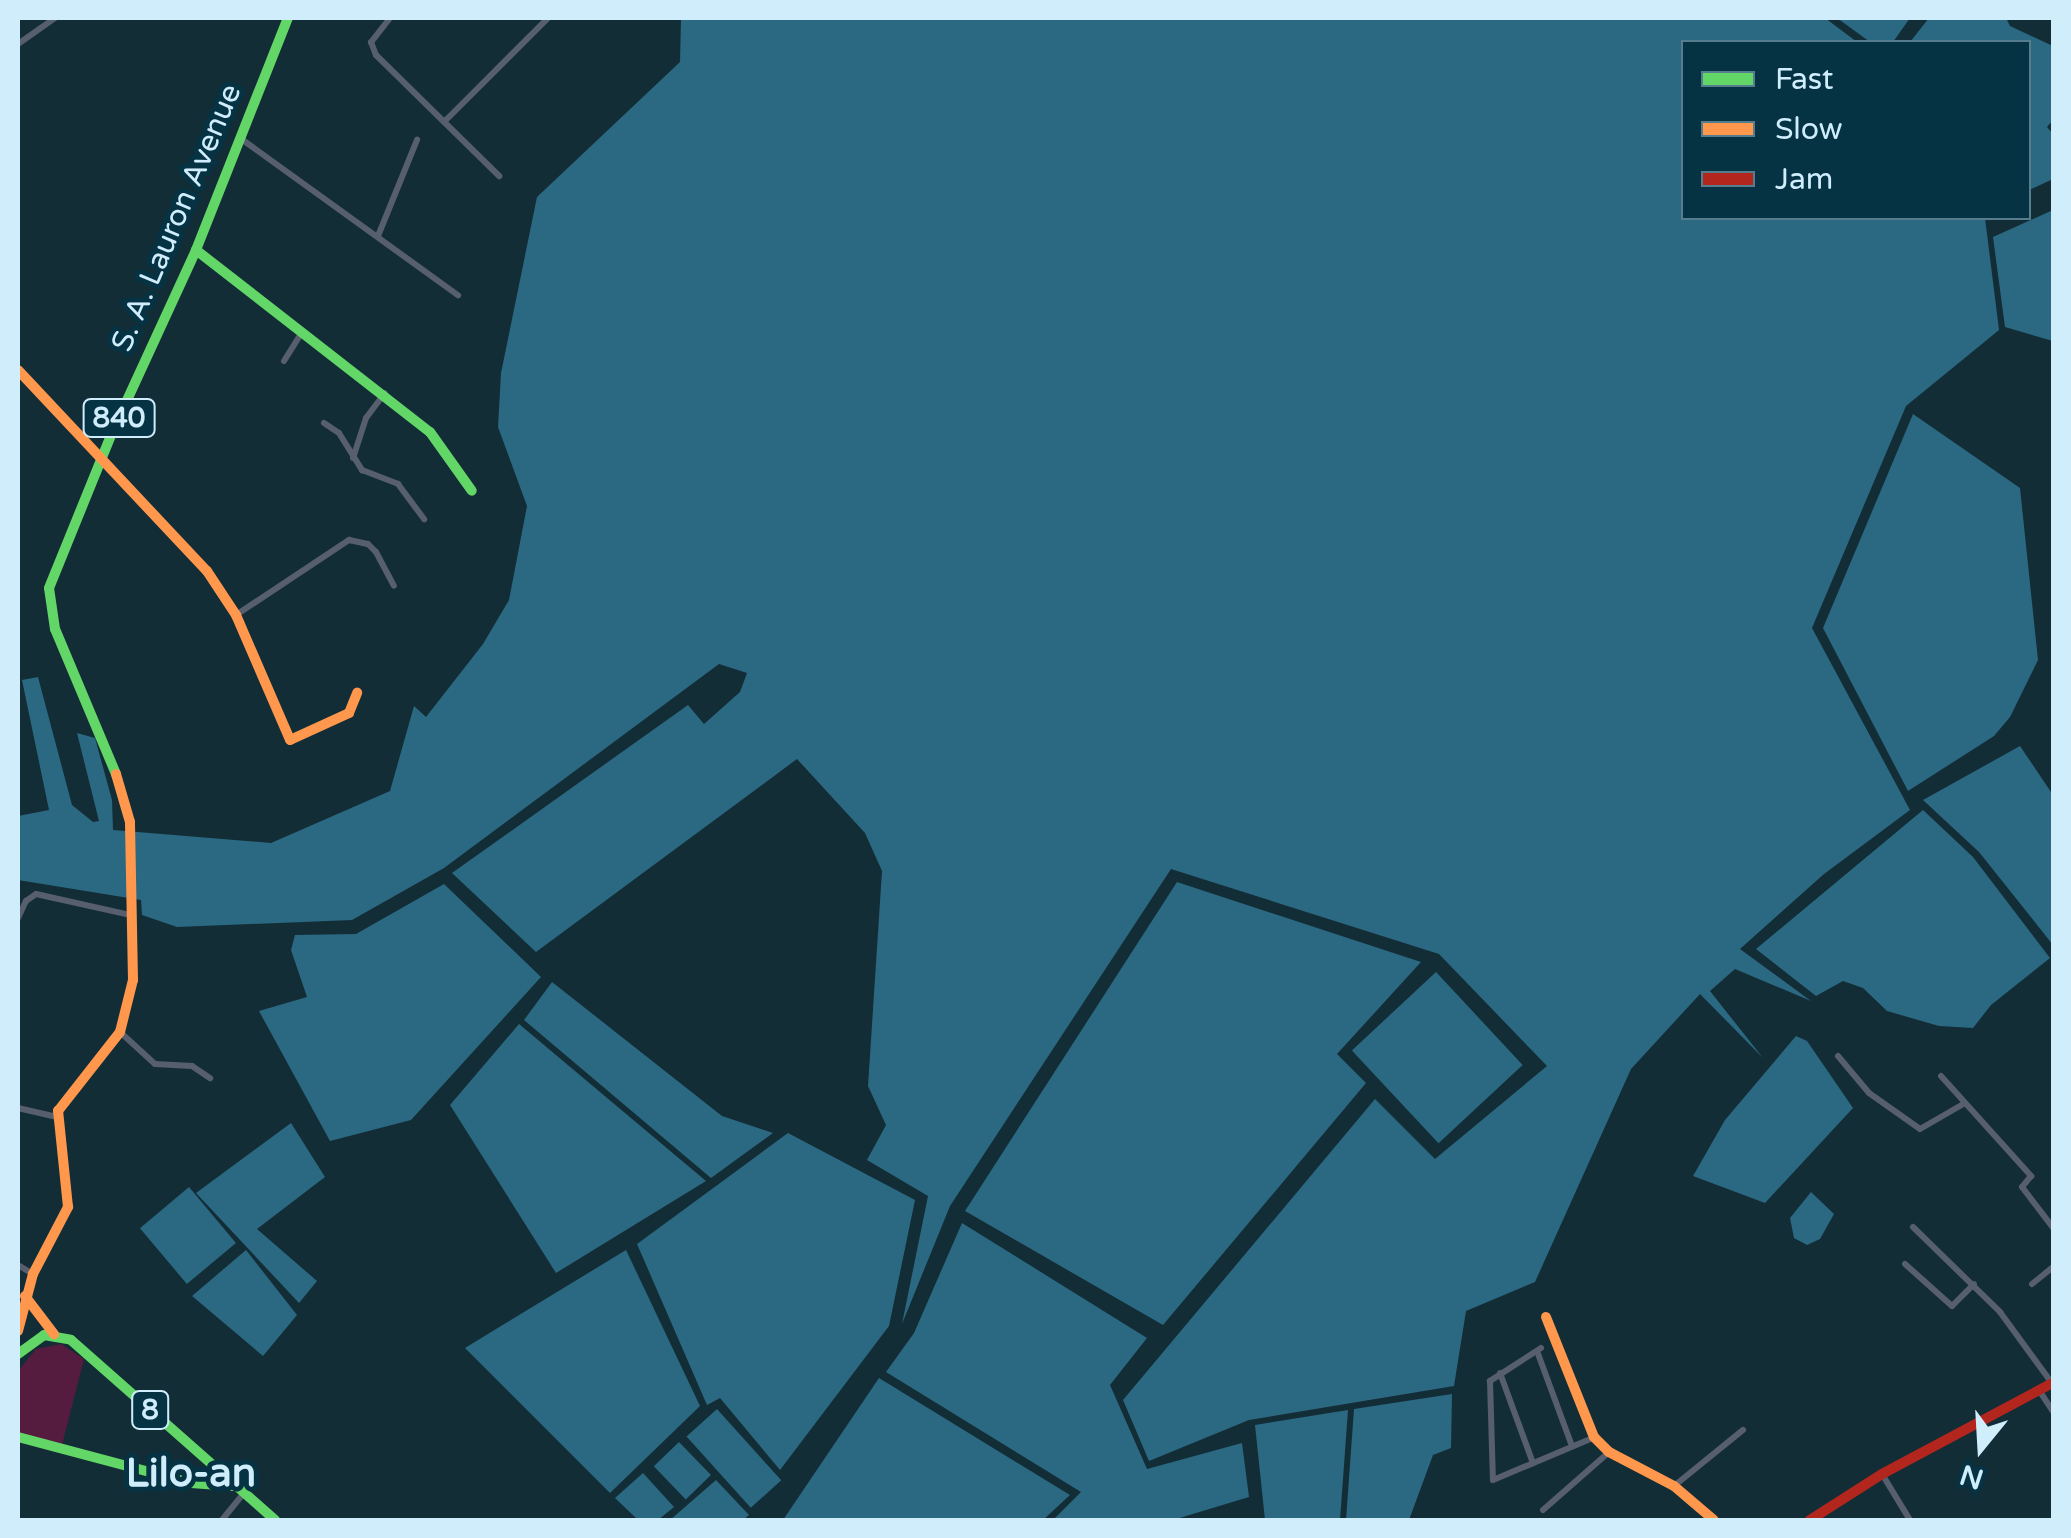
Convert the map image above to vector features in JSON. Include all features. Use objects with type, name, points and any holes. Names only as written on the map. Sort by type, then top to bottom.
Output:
[{"type":"main road","name":"S. A. Lauron Avenue","points":[[56,1117],[72,1090],[120,1032],[132,992],[130,822],[120,775],[48,608],[56,567],[196,250],[288,18]]},
{"type":"main road","points":[[196,250],[385,393],[430,432],[472,491]]},
{"type":"main road","points":[[18,370],[207,571],[236,615],[290,740],[349,713],[357,692]]},
{"type":"main road","points":[[18,1331],[33,1274],[65,1217],[70,1196],[56,1117]]},
{"type":"main road","points":[[18,1354],[35,1339],[54,1334],[25,1296]]},
{"type":"main road","points":[[1546,1317],[1592,1438],[1609,1452],[1674,1486],[1714,1520]]},
{"type":"main road","name":"8","points":[[54,1334],[71,1340],[92,1357],[275,1520]]},
{"type":"main road","points":[[1810,1520],[1882,1474],[2052,1383]]},
{"type":"main road","points":[[18,1437],[191,1483],[234,1486]]},
{"type":"street","points":[[18,44],[55,18]]},
{"type":"street","points":[[390,18],[371,42],[376,54],[499,176]]},
{"type":"street","points":[[444,122],[548,18]]},
{"type":"street","points":[[239,137],[458,295]]},
{"type":"street","points":[[378,236],[417,140]]},
{"type":"street","points":[[284,361],[302,332]]},
{"type":"street","points":[[353,460],[366,418],[385,393]]},
{"type":"street","points":[[324,422],[339,433],[362,470],[398,484],[424,519]]},
{"type":"street","points":[[236,615],[349,540],[368,544],[376,552],[394,586]]},
{"type":"street","points":[[18,918],[26,901],[36,894],[130,909]]},
{"type":"street","points":[[120,1032],[153,1063],[192,1066],[210,1078]]},
{"type":"street","points":[[1838,1056],[1869,1092],[1920,1128],[1966,1103]]},
{"type":"street","points":[[1940,1076],[2031,1176],[2022,1188],[2052,1223]]},
{"type":"street","points":[[18,1108],[56,1117]]},
{"type":"street","points":[[1913,1227],[2000,1312],[2052,1383]]},
{"type":"street","points":[[1905,1264],[1952,1306],[1974,1284]]},
{"type":"street","points":[[18,1265],[33,1274]]},
{"type":"street","points":[[2032,1284],[2054,1266]]},
{"type":"street","points":[[1572,1446],[1539,1349],[1490,1381],[1493,1480],[1592,1438]]},
{"type":"street","points":[[1500,1373],[1532,1464]]},
{"type":"street","points":[[2040,1390],[2054,1413]]},
{"type":"street","points":[[1674,1486],[1743,1430]]},
{"type":"street","points":[[1543,1510],[1609,1452]]},
{"type":"street","points":[[1882,1474],[1910,1520]]},
{"type":"street","points":[[222,1520],[243,1494]]},
{"type":"shaded area","points":[[61,1344],[84,1359],[62,1445],[18,1434],[19,1370],[36,1349]]},
{"type":"water","points":[[681,18],[1825,18],[1854,40],[1681,40],[1681,220],[1985,220],[1999,330],[1906,406],[1812,628],[1910,810],[1824,874],[1740,949],[1811,1001],[1735,969],[1710,991],[1763,1058],[1700,994],[1631,1069],[1535,1282],[1466,1311],[1454,1386],[1249,1420],[1149,1461],[1123,1400],[1375,1099],[1435,1159],[1547,1066],[1439,954],[1171,869],[950,1206],[902,1324],[928,1196],[867,1160],[886,1125],[868,1086],[882,871],[865,833],[797,759],[536,952],[452,873],[688,705],[704,724],[740,692],[747,673],[719,664],[444,868],[352,920],[177,927],[142,915],[141,900],[18,880],[18,816],[49,810],[22,680],[38,677],[72,805],[93,822],[99,821],[77,733],[95,738],[112,800],[113,830],[271,843],[390,791],[414,706],[426,717],[483,644],[509,600],[527,506],[498,427],[501,373],[537,197],[680,62]]},
{"type":"water","points":[[1837,18],[1910,18],[1894,40],[1867,40]]},
{"type":"water","points":[[1929,18],[2006,18],[2010,26],[2053,46],[2053,120],[2047,127],[2053,134],[2053,179],[2031,189],[2031,40],[1912,40]]},
{"type":"water","points":[[2053,210],[2053,341],[2005,327],[1993,237]]},
{"type":"water","points":[[1913,414],[2020,488],[2038,660],[2010,717],[1994,736],[1908,791],[1823,628]]},
{"type":"water","points":[[2020,746],[2053,795],[2053,945],[1979,852],[1923,800]]},
{"type":"water","points":[[1923,810],[1973,857],[2050,958],[1991,1005],[1973,1028],[1939,1026],[1887,1011],[1863,988],[1843,981],[1816,996],[1756,949]]},
{"type":"water","points":[[1177,882],[1421,962],[1337,1054],[1366,1083],[1163,1325],[965,1211]]},
{"type":"water","points":[[444,884],[541,977],[411,1120],[330,1141],[259,1011],[307,997],[291,950],[295,935],[356,934]]},
{"type":"water","points":[[1436,972],[1523,1065],[1439,1143],[1352,1050]]},
{"type":"water","points":[[552,982],[722,1116],[773,1133],[711,1178],[524,1020]]},
{"type":"water","points":[[519,1024],[706,1181],[556,1273],[450,1105]]},
{"type":"water","points":[[1796,1036],[1807,1041],[1853,1108],[1765,1203],[1693,1176],[1725,1120]]},
{"type":"water","points":[[291,1123],[325,1177],[257,1229],[317,1281],[299,1303],[196,1193]]},
{"type":"water","points":[[788,1133],[915,1200],[889,1326],[780,1470],[720,1398],[707,1405],[637,1244]]},
{"type":"water","points":[[189,1187],[236,1243],[187,1284],[140,1228]]},
{"type":"water","points":[[1811,1192],[1834,1214],[1820,1239],[1807,1245],[1794,1238],[1790,1218]]},
{"type":"water","points":[[962,1223],[1147,1338],[1110,1385],[1147,1469],[1242,1443],[1249,1497],[1173,1520],[1053,1520],[1081,1492],[886,1372],[914,1333]]},
{"type":"water","points":[[246,1250],[297,1315],[263,1356],[192,1296]]},
{"type":"water","points":[[626,1250],[700,1406],[610,1493],[465,1348]]},
{"type":"water","points":[[879,1378],[1070,1495],[1043,1520],[783,1520]]},
{"type":"water","points":[[1452,1394],[1451,1448],[1433,1455],[1409,1520],[1346,1520],[1354,1409]]},
{"type":"water","points":[[717,1409],[781,1480],[751,1508],[687,1436]]},
{"type":"water","points":[[1348,1410],[1340,1520],[1265,1520],[1255,1425]]},
{"type":"water","points":[[679,1442],[711,1475],[686,1499],[654,1466]]},
{"type":"water","points":[[643,1473],[674,1507],[658,1520],[638,1520],[615,1498]]},
{"type":"water","points":[[716,1480],[749,1515],[743,1520],[670,1520]]},
{"type":"traffic: fast","points":[[116,774],[55,629],[49,588],[111,435],[196,250],[288,18]]},
{"type":"traffic: fast","points":[[196,250],[430,432],[472,491]]},
{"type":"traffic: fast","points":[[18,1354],[44,1335],[71,1340],[275,1520]]},
{"type":"traffic: fast","points":[[18,1437],[191,1483],[233,1486]]},
{"type":"traffic: slow","points":[[18,370],[207,571],[236,615],[290,740],[349,713],[357,693]]},
{"type":"traffic: slow","points":[[18,1331],[33,1274],[68,1207],[58,1111],[120,1032],[133,980],[130,822],[116,774]]},
{"type":"traffic: slow","points":[[25,1296],[54,1334]]},
{"type":"traffic: slow","points":[[1546,1317],[1594,1437],[1609,1452],[1674,1486],[1714,1520]]},
{"type":"traffic: jam","points":[[1810,1520],[1882,1474],[2054,1382]]},
{"type":"district","name":"Lilo-an","points":[[191,1473]]}]
